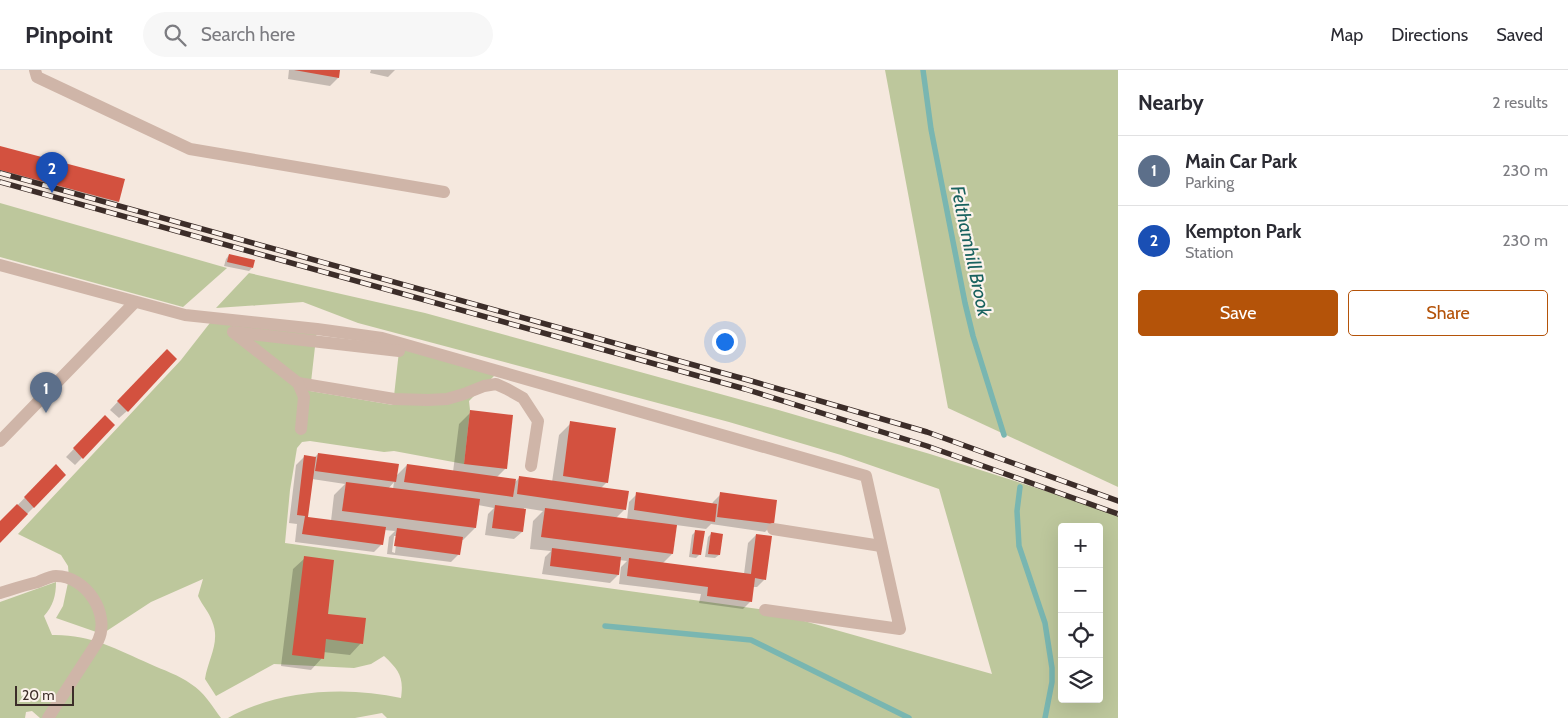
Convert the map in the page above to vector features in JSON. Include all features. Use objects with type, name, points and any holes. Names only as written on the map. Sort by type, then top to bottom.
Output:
[{"type":"lane","points":[[35,70],[37,77],[190,149],[444,192]]},
{"type":"lane","points":[[0,265],[185,315],[382,338],[866,476],[900,629],[766,610]]},
{"type":"lane","points":[[0,441],[135,302]]},
{"type":"lane","points":[[301,429],[304,397],[298,383],[233,332],[399,351]]},
{"type":"lane","points":[[484,386],[498,372]]},
{"type":"lane","points":[[523,398],[530,381]]},
{"type":"lane","points":[[298,383],[394,398],[428,400],[464,394],[484,386],[496,384],[507,388],[523,398],[538,421],[531,466]]},
{"type":"lane","points":[[773,528],[881,546]]},
{"type":"lane","points":[[0,593],[55,576],[69,578],[87,591],[95,600],[101,612],[102,634],[48,718]]},
{"type":"green space","points":[[885,70],[1118,70],[1118,487],[948,408]]},
{"type":"green space","points":[[0,203],[227,268],[183,307],[0,257]]},
{"type":"green space","points":[[249,273],[425,313],[775,409],[930,454],[1118,514],[1118,718],[387,718],[382,713],[355,718],[228,718],[268,701],[312,693],[357,692],[401,698],[401,679],[397,670],[384,656],[371,664],[354,668],[274,664],[216,696],[205,679],[215,643],[215,636],[211,618],[198,596],[203,579],[151,602],[102,634],[56,618],[63,606],[69,578],[68,566],[61,555],[18,534],[181,360],[213,319],[317,329],[310,391],[393,405],[399,351],[398,343],[498,372],[469,401],[470,410],[464,464],[394,451],[384,452],[310,441],[302,442],[297,448],[290,490],[285,543],[765,610],[992,674],[939,489],[841,455],[729,422],[358,323],[303,302],[216,308]]},
{"type":"green space","points":[[56,582],[53,600],[44,616],[52,635],[65,635],[91,640],[176,675],[196,687],[221,718],[40,718],[32,711],[26,712],[25,718],[0,718],[0,602]]},
{"type":"building","points":[[294,70],[340,70],[339,78]]},
{"type":"building","points":[[0,146],[125,179],[119,202],[0,170]]},
{"type":"building","points":[[229,254],[255,260],[253,268],[227,262]]},
{"type":"building","points":[[167,349],[177,359],[128,412],[117,401]]},
{"type":"building","points":[[470,410],[513,415],[507,469],[464,464]]},
{"type":"building","points":[[105,415],[115,425],[83,459],[73,448]]},
{"type":"building","points":[[570,421],[616,428],[608,483],[563,476]]},
{"type":"building","points":[[318,453],[399,464],[396,482],[315,471]]},
{"type":"building","points":[[304,455],[316,457],[308,517],[386,527],[383,545],[302,534],[305,516],[297,515]]},
{"type":"building","points":[[56,464],[66,475],[34,508],[24,497]]},
{"type":"building","points":[[407,464],[516,479],[513,497],[404,482]]},
{"type":"building","points":[[519,476],[629,491],[626,510],[517,494]]},
{"type":"building","points":[[346,482],[480,499],[476,528],[342,511]]},
{"type":"building","points":[[636,492],[717,504],[715,522],[634,510]]},
{"type":"building","points":[[720,492],[777,500],[774,524],[717,517]]},
{"type":"building","points":[[17,504],[28,514],[0,543],[0,521]]},
{"type":"building","points":[[495,505],[526,509],[523,532],[492,528]]},
{"type":"building","points":[[545,508],[677,525],[673,554],[541,537]]},
{"type":"building","points":[[397,528],[463,537],[460,555],[394,546]]},
{"type":"building","points":[[695,530],[705,531],[701,555],[692,554]]},
{"type":"building","points":[[711,532],[723,534],[720,555],[708,554]]},
{"type":"building","points":[[756,534],[772,536],[766,580],[755,578],[752,602],[707,596],[708,587],[627,576],[629,558],[751,574]]},
{"type":"building","points":[[552,548],[621,557],[619,575],[550,566]]},
{"type":"building","points":[[304,556],[334,560],[328,614],[366,618],[363,644],[326,639],[324,659],[292,655]]},
{"type":"waterway","name":"Felthamhill Brook","points":[[923,70],[931,129],[965,303],[973,336],[1004,435]]},
{"type":"waterway","name":"Felthamhill Brook","points":[[1020,487],[1017,511],[1019,546],[1045,623],[1052,668],[1052,682],[1045,718]]},
{"type":"waterway","points":[[605,626],[751,640],[909,718]]},
{"type":"railway","points":[[0,173],[748,380],[927,432],[1118,501]]},
{"type":"railway","points":[[0,182],[745,389],[927,446],[1118,514]]},
{"type":"place","name":"Kempton Park","points":[[52,193]]},
{"type":"place","name":"Main Car Park","points":[[46,413]]}]
